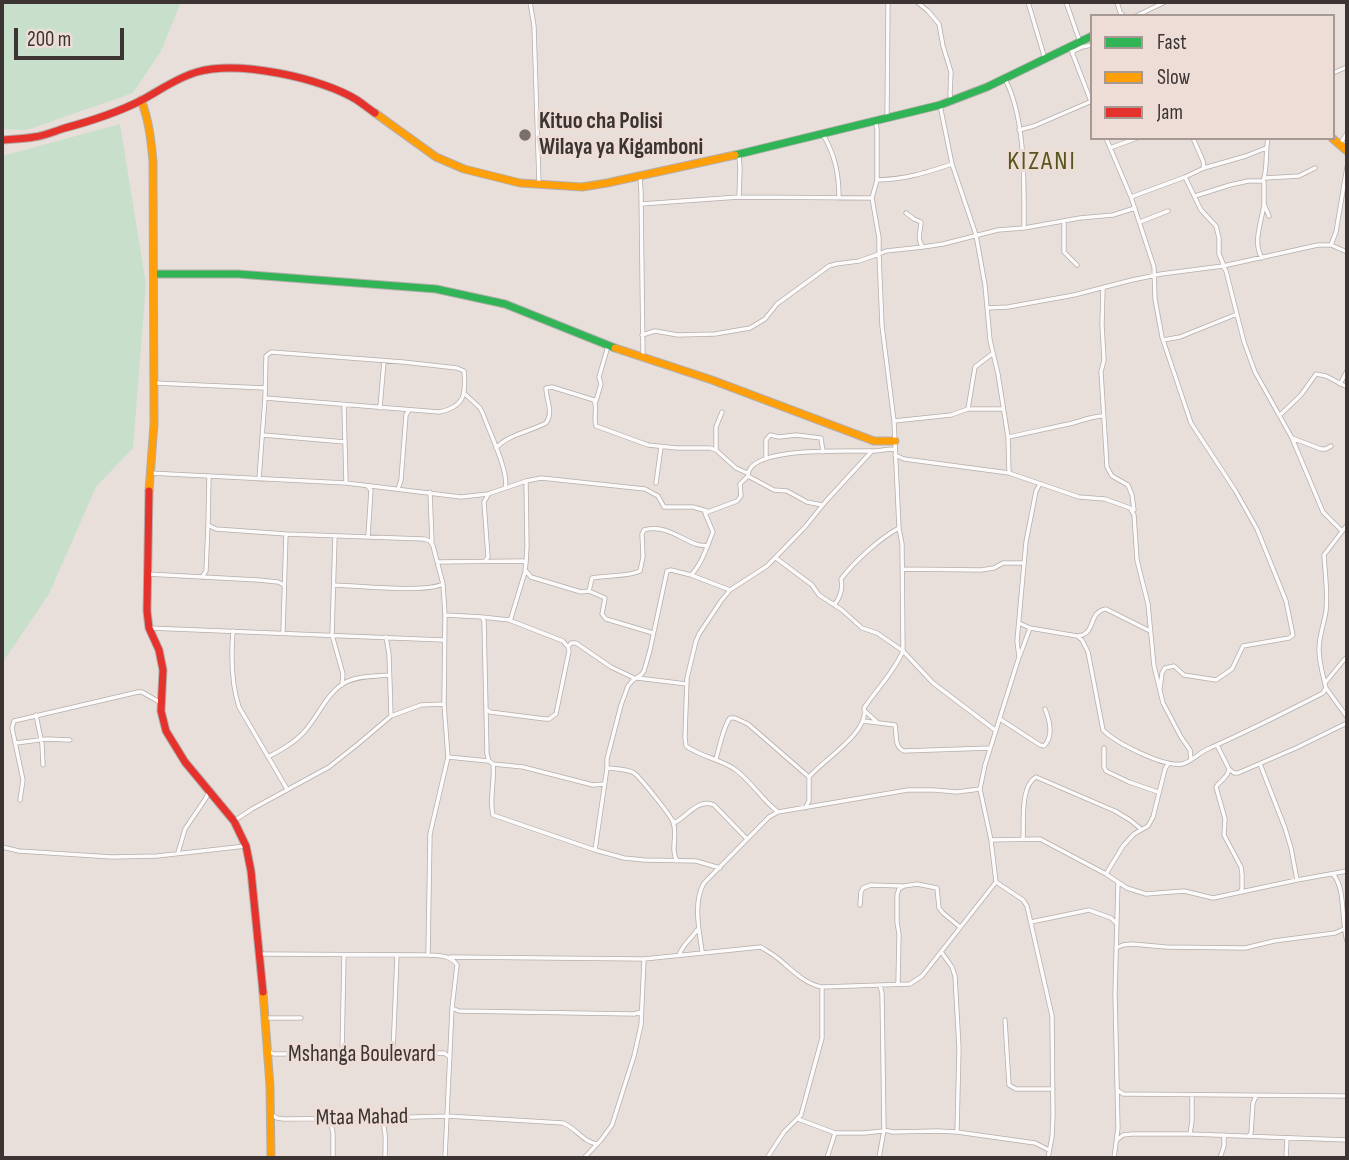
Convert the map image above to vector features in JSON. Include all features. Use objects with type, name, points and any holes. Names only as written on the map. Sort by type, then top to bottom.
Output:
[{"type":"street","points":[[530,2],[535,38],[539,184]]},
{"type":"street","points":[[887,117],[888,2]]},
{"type":"street","points":[[917,2],[939,24],[951,72],[951,102]]},
{"type":"street","points":[[1028,2],[1045,59]]},
{"type":"street","points":[[1066,2],[1080,42]]},
{"type":"street","points":[[1140,14],[1165,2]]},
{"type":"street","points":[[1071,49],[1090,37]]},
{"type":"street","points":[[2,140],[21,140],[48,134],[107,116],[197,72],[211,69],[244,69],[285,75],[341,92],[357,100],[418,145],[451,164],[520,183],[582,187],[739,154],[951,102],[1045,59],[1090,45]]},
{"type":"street","points":[[1071,49],[1090,99]]},
{"type":"street","points":[[1005,79],[1012,95],[1019,130],[1023,162],[1024,228]]},
{"type":"street","points":[[141,100],[149,127],[153,161],[154,424],[149,473],[149,628],[159,650],[163,670],[163,723],[185,762],[234,821],[246,846],[271,1052],[268,1061],[273,1119],[271,1158]]},
{"type":"street","points":[[1019,130],[1090,102]]},
{"type":"street","points":[[940,105],[953,164],[976,235],[992,353],[1008,437],[1009,473]]},
{"type":"street","points":[[809,776],[842,748],[863,721],[866,712],[864,708],[898,664],[903,652],[903,569],[894,421],[882,326],[879,254],[872,198],[877,180],[875,120]]},
{"type":"street","points":[[822,133],[838,168],[839,198]]},
{"type":"street","points":[[1340,144],[1347,133]]},
{"type":"street","points":[[1107,140],[1131,197],[1154,267],[1154,292],[1163,340],[1191,423],[1257,529],[1286,600],[1293,635],[1243,646],[1231,669],[1216,680],[1184,675],[1174,666],[1165,668],[1160,689]]},
{"type":"street","points":[[1110,148],[1132,140]]},
{"type":"street","points":[[1194,140],[1206,166]]},
{"type":"street","points":[[1262,258],[1258,246],[1264,204],[1268,140]]},
{"type":"street","points":[[1335,140],[1347,151]]},
{"type":"street","points":[[1131,197],[1185,177],[1206,166],[1266,148]]},
{"type":"street","points":[[739,154],[739,197]]},
{"type":"street","points":[[877,180],[920,176],[953,164]]},
{"type":"street","points":[[1331,245],[1336,232],[1347,167]]},
{"type":"street","points":[[1195,197],[1218,188],[1302,175],[1315,169]]},
{"type":"street","points":[[639,176],[643,357]]},
{"type":"street","points":[[1185,177],[1201,209],[1216,226],[1219,254],[1226,271],[1247,354],[1292,438],[1324,512],[1342,531]]},
{"type":"street","points":[[641,204],[739,197],[872,198]]},
{"type":"street","points":[[1264,204],[1269,216]]},
{"type":"street","points":[[642,335],[655,331],[678,335],[715,334],[750,328],[765,319],[777,304],[829,266],[859,261],[886,251],[923,247],[998,230],[1114,215],[1135,208]]},
{"type":"street","points":[[1140,222],[1168,211]]},
{"type":"street","points":[[906,213],[921,222],[918,235],[923,247]]},
{"type":"street","points":[[1064,221],[1064,252],[1077,265]]},
{"type":"street","points":[[987,309],[1102,288],[1155,275],[1223,266],[1318,245],[1331,245],[1347,251]]},
{"type":"street","points":[[878,247],[886,251]]},
{"type":"street","points":[[154,274],[238,274],[436,289],[505,304],[608,346],[712,380],[873,441],[895,445]]},
{"type":"street","points":[[1102,288],[1102,416],[1107,467],[1112,477],[1128,485],[1132,495],[1138,560],[1148,604],[1154,666],[1168,712],[1190,750],[1191,759]]},
{"type":"street","points":[[1163,340],[1180,337],[1237,314]]},
{"type":"street","points":[[608,346],[595,402],[596,426],[661,447],[716,450],[736,468],[774,490],[787,491],[807,502],[822,505]]},
{"type":"street","points":[[259,479],[266,356],[271,352],[403,362],[464,371],[465,394],[461,401],[444,412],[265,398]]},
{"type":"street","points":[[968,409],[975,367],[992,353]]},
{"type":"street","points":[[380,408],[384,362]]},
{"type":"street","points":[[1340,384],[1347,371]]},
{"type":"street","points":[[1280,415],[1301,395],[1316,374],[1347,387]]},
{"type":"street","points":[[153,383],[265,388]]},
{"type":"street","points":[[496,448],[517,434],[540,426],[548,420],[550,411],[546,388],[556,388],[595,402]]},
{"type":"street","points":[[465,394],[483,414],[506,476],[505,488]]},
{"type":"street","points":[[461,401],[471,402]]},
{"type":"street","points":[[344,405],[346,483]]},
{"type":"street","points":[[894,421],[951,415],[968,409],[1003,409]]},
{"type":"street","points":[[398,489],[406,410]]},
{"type":"street","points":[[716,450],[716,427],[722,412]]},
{"type":"street","points":[[1008,437],[1072,424],[1090,416],[1102,416]]},
{"type":"street","points":[[262,435],[345,442]]},
{"type":"street","points":[[766,458],[766,440],[770,435],[821,438],[823,452]]},
{"type":"street","points":[[1292,438],[1321,449],[1331,446]]},
{"type":"street","points":[[865,451],[873,441]]},
{"type":"street","points":[[149,473],[346,483],[461,496],[480,496],[541,478],[645,489],[658,496],[664,506],[693,507],[707,511],[737,501],[741,496],[740,484],[749,469],[766,458],[785,453],[872,451],[895,445]]},
{"type":"street","points":[[656,482],[661,447]]},
{"type":"street","points":[[778,812],[734,769],[686,747],[687,678],[696,641],[730,590],[776,558],[872,451]]},
{"type":"street","points":[[895,455],[900,458],[1009,473],[1079,497],[1111,500],[1134,512]]},
{"type":"street","points":[[202,577],[206,571],[209,476]]},
{"type":"street","points":[[509,620],[526,563],[526,481]]},
{"type":"street","points":[[1019,657],[1018,623],[1026,542],[1036,491],[1040,484]]},
{"type":"street","points":[[368,486],[371,490],[368,536]]},
{"type":"street","points":[[430,492],[432,546]]},
{"type":"street","points":[[484,502],[488,494]]},
{"type":"street","points":[[480,496],[484,502],[488,557],[485,561]]},
{"type":"street","points":[[691,575],[697,569],[713,532],[705,514],[707,511]]},
{"type":"street","points":[[1347,524],[1324,555],[1326,613],[1319,650],[1323,678],[1347,717]]},
{"type":"street","points":[[208,525],[216,529],[430,541],[443,584],[444,704],[448,757],[430,834],[428,955]]},
{"type":"street","points":[[589,592],[592,578],[634,574],[640,571],[643,530],[659,528],[700,547],[708,545]]},
{"type":"street","points":[[834,605],[839,600],[841,579],[852,565],[899,528]]},
{"type":"street","points":[[283,632],[286,534]]},
{"type":"street","points":[[335,536],[332,635],[343,674],[342,685]]},
{"type":"street","points":[[776,558],[864,630],[877,633],[903,652],[933,683],[996,730]]},
{"type":"street","points":[[437,562],[526,563]]},
{"type":"street","points":[[903,569],[981,570],[1003,563],[1024,563]]},
{"type":"street","points":[[525,570],[531,577],[602,596],[605,598],[602,614],[606,619],[653,632]]},
{"type":"street","points":[[206,571],[210,577]]},
{"type":"street","points":[[595,850],[607,759],[628,686],[643,671],[650,650],[667,571],[691,575],[730,590]]},
{"type":"street","points":[[147,574],[284,584]]},
{"type":"street","points":[[278,582],[285,578]]},
{"type":"street","points":[[335,585],[424,587],[443,584]]},
{"type":"street","points":[[1150,631],[1102,609],[1096,614],[1087,633],[1086,646],[1103,730],[1132,749],[1169,763],[1182,764],[1199,753],[1258,727],[1323,693],[1347,657]]},
{"type":"street","points":[[445,615],[509,620],[563,642],[568,647],[561,692],[553,717],[545,719],[488,710]]},
{"type":"street","points":[[482,617],[485,627],[488,710],[486,754],[495,778],[493,815],[624,858],[696,861],[720,868]]},
{"type":"street","points":[[1018,623],[1030,628],[1077,636],[1087,633]]},
{"type":"street","points":[[149,628],[443,640]]},
{"type":"street","points":[[260,954],[644,959],[761,947],[809,983],[822,988],[910,984],[918,979],[941,953],[996,882],[991,840],[980,789],[999,719],[1030,628]]},
{"type":"street","points":[[233,631],[235,694],[239,707],[288,789]]},
{"type":"street","points":[[334,640],[338,635]]},
{"type":"street","points":[[1077,636],[1086,646]]},
{"type":"street","points":[[386,637],[391,716]]},
{"type":"street","points":[[568,647],[571,643],[576,643],[611,667],[636,678],[688,684]]},
{"type":"street","points":[[268,757],[290,745],[305,732],[342,685],[368,676],[389,675]]},
{"type":"street","points":[[20,800],[23,780],[12,728],[16,720],[142,692],[161,703]]},
{"type":"street","points":[[234,821],[339,760],[391,716],[421,705],[444,704]]},
{"type":"street","points":[[999,719],[1044,746],[1049,739],[1051,727],[1045,709]]},
{"type":"street","points":[[866,712],[878,723]]},
{"type":"street","points":[[36,715],[43,765]]},
{"type":"street","points":[[716,759],[725,723],[730,718],[735,718],[748,724],[809,776],[809,801],[805,808]]},
{"type":"street","points":[[863,721],[895,725],[897,744],[904,751],[990,748]]},
{"type":"street","points":[[1217,745],[1229,769],[1238,773],[1347,723]]},
{"type":"street","points":[[16,743],[41,739],[70,740]]},
{"type":"street","points":[[1104,748],[1106,771],[1158,792]]},
{"type":"street","points":[[1190,750],[1199,753]]},
{"type":"street","points":[[448,757],[523,767],[593,785],[604,784]]},
{"type":"street","points":[[1163,761],[1165,769]]},
{"type":"street","points":[[1106,874],[1123,846],[1134,834],[1148,826],[1169,763]]},
{"type":"street","points":[[1260,764],[1285,828],[1297,880]]},
{"type":"street","points":[[607,768],[636,774],[673,821],[673,855],[677,861]]},
{"type":"street","points":[[1229,769],[1225,779],[1216,787],[1225,819],[1224,835],[1241,867],[1242,888],[1239,894]]},
{"type":"street","points":[[1023,839],[1026,788],[1036,777],[1115,811],[1141,829]]},
{"type":"street","points":[[701,953],[697,918],[701,888],[769,817],[778,812],[908,790],[957,792],[980,789]]},
{"type":"street","points":[[178,853],[185,829],[209,790]]},
{"type":"street","points":[[673,821],[676,822],[701,803],[709,802],[748,840]]},
{"type":"street","points":[[991,840],[1040,839],[1127,888],[1146,894],[1175,890],[1213,898],[1345,872]]},
{"type":"street","points":[[2,847],[19,851],[112,857],[157,856],[246,846]]},
{"type":"street","points":[[1339,880],[1345,872]]},
{"type":"street","points":[[1333,874],[1339,880],[1347,941]]},
{"type":"street","points":[[996,882],[1023,900],[1027,906],[1052,1016],[1053,1116],[1048,1158]]},
{"type":"street","points":[[1114,1158],[1118,1128],[1115,948],[1118,882]]},
{"type":"street","points":[[860,905],[863,888],[872,885],[923,884],[937,888],[939,908],[960,928]]},
{"type":"street","points":[[898,984],[897,895],[904,886]]},
{"type":"street","points":[[1031,922],[1089,910],[1111,918],[1117,925]]},
{"type":"street","points":[[679,955],[682,947],[698,928]]},
{"type":"street","points":[[1115,948],[1132,944],[1245,948],[1345,930]]},
{"type":"street","points":[[941,953],[952,967],[955,976],[959,1048],[957,1132]]},
{"type":"street","points":[[342,1053],[344,955]]},
{"type":"street","points":[[393,1053],[397,955]]},
{"type":"street","points":[[450,957],[457,965]]},
{"type":"street","points":[[445,1158],[452,1008],[457,965],[464,958]]},
{"type":"street","points":[[584,1158],[612,1125],[634,1056],[641,1025],[644,959]]},
{"type":"street","points":[[879,1158],[884,1130],[880,985]]},
{"type":"street","points":[[767,1158],[784,1132],[801,1115],[821,1038],[822,988]]},
{"type":"street","points":[[452,1008],[459,1011],[642,1012]]},
{"type":"street","points":[[265,1018],[301,1018]]},
{"type":"street","points":[[1005,1020],[1009,1085],[1016,1089],[1052,1089]]},
{"type":"street","points":[[444,1053],[450,1048]]},
{"type":"street","name":"Mshanga Boulevard","points":[[271,1052],[444,1053],[450,1057]]},
{"type":"street","points":[[1118,1089],[1123,1094]]},
{"type":"street","points":[[1118,1098],[1123,1094],[1347,1096]]},
{"type":"street","points":[[1190,1134],[1192,1095]]},
{"type":"street","points":[[1248,1136],[1251,1133],[1256,1096]]},
{"type":"street","name":"Mtaa Mahad","points":[[273,1119],[447,1116],[563,1123],[571,1126],[589,1142],[597,1144]]},
{"type":"street","points":[[330,1118],[333,1133],[332,1158]]},
{"type":"street","points":[[382,1118],[385,1158]]},
{"type":"street","points":[[798,1119],[835,1133],[939,1130],[1035,1143],[1049,1150]]},
{"type":"street","points":[[1118,1128],[1123,1135]]},
{"type":"street","points":[[827,1158],[835,1133]]},
{"type":"street","points":[[1117,1140],[1123,1135],[1190,1134],[1347,1140]]},
{"type":"street","points":[[1220,1158],[1224,1135]]},
{"type":"street","points":[[1286,1158],[1287,1138]]},
{"type":"green space","points":[[2,2],[181,2],[161,51],[133,93],[27,130],[2,129]]},
{"type":"green space","points":[[120,124],[146,284],[133,448],[96,487],[49,594],[2,666],[2,156]]},
{"type":"traffic: fast","points":[[735,155],[940,105],[987,87],[1090,37]]},
{"type":"traffic: fast","points":[[154,274],[238,274],[436,289],[505,304],[615,348]]},
{"type":"traffic: slow","points":[[141,100],[148,123],[153,161],[154,424],[149,491]]},
{"type":"traffic: slow","points":[[375,113],[436,157],[464,169],[520,183],[582,187],[735,155]]},
{"type":"traffic: slow","points":[[1334,140],[1347,151]]},
{"type":"traffic: slow","points":[[615,348],[712,380],[874,441],[895,441]]},
{"type":"traffic: slow","points":[[263,992],[270,1086],[271,1158]]},
{"type":"traffic: jam","points":[[2,140],[42,136],[94,120],[131,105],[182,78],[214,69],[256,70],[302,78],[342,92],[375,113]]},
{"type":"traffic: jam","points":[[149,491],[147,611],[149,628],[159,650],[163,670],[161,711],[166,731],[185,762],[234,821],[246,846],[263,992]]},
{"type":"place","name":"Kituo cha Polisi Wilaya ya Kigamboni","points":[[525,135]]},
{"type":"district","name":"KIZANI","points":[[1042,162]]}]
